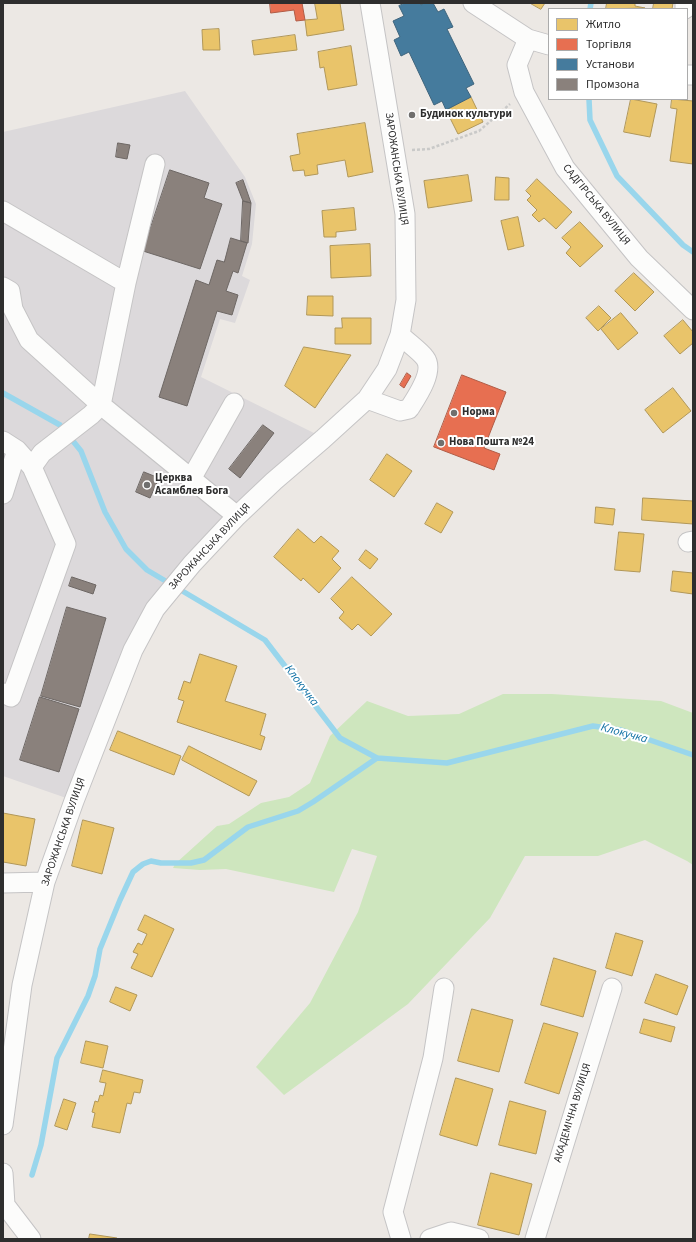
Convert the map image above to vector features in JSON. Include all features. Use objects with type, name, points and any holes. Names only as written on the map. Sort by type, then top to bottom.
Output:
[{"type":"street","name":"ЗАРОЖАНСЬКА ВУЛИЦЯ","points":[[3,1125],[22,985],[45,882],[74,801],[133,650],[155,609],[192,564],[237,516],[274,481],[367,399],[387,369],[400,334],[406,300],[405,214],[370,3]]},
{"type":"street","points":[[473,3],[528,39],[548,45]]},
{"type":"street","name":"САДГІРСЬКА ВУЛИЦЯ","points":[[528,39],[517,65],[524,92],[565,168],[639,258],[693,310]]},
{"type":"street","points":[[37,460],[96,410],[155,164]]},
{"type":"street","points":[[3,211],[126,283]]},
{"type":"street","points":[[3,287],[10,291],[13,309],[29,340],[96,410],[191,479],[237,516]]},
{"type":"street","points":[[367,399],[400,411],[409,409],[423,387],[428,366],[426,359],[400,334]]},
{"type":"street","points":[[191,479],[234,403]]},
{"type":"street","points":[[3,494],[10,445],[37,460],[66,544],[11,697],[3,693]]},
{"type":"street","points":[[3,884],[45,882]]},
{"type":"street","points":[[401,1239],[393,1212],[432,1058],[444,988]]},
{"type":"street","name":"АКАДЕМІЧНА ВУЛИЦЯ","points":[[535,1239],[612,988]]},
{"type":"street","points":[[3,1173],[4,1205],[31,1239]]},
{"type":"street","points":[[430,1239],[451,1232],[479,1239]]},
{"type":"path","points":[[394,151],[429,149],[479,131],[524,92]]},
{"type":"shaded area","points":[[185,91],[245,177],[256,204],[252,244],[242,276],[250,280],[235,323],[220,319],[201,377],[322,437],[153,607],[72,800],[3,776],[3,132]]},
{"type":"green space","points":[[503,694],[552,694],[661,701],[693,713],[693,865],[645,840],[598,856],[525,856],[490,918],[408,1004],[284,1095],[256,1067],[310,1003],[358,912],[377,856],[352,849],[334,892],[226,869],[200,870],[173,868],[175,864],[217,826],[229,824],[261,803],[289,797],[310,783],[330,736],[367,701],[408,716],[459,714]]},
{"type":"building: Житло","points":[[315,3],[340,3],[344,30],[307,36],[305,20],[317,19]]},
{"type":"building: Житло","points":[[530,3],[545,3],[541,9]]},
{"type":"building: Житло","points":[[607,3],[635,3],[635,6],[645,8],[606,8]]},
{"type":"building: Житло","points":[[654,3],[673,3],[672,8],[653,8]]},
{"type":"building: Житло","points":[[219,29],[220,50],[203,50],[202,30]]},
{"type":"building: Житло","points":[[295,35],[297,50],[254,55],[252,41]]},
{"type":"building: Житло","points":[[351,46],[357,85],[328,90],[324,67],[320,68],[318,52]]},
{"type":"building: Житло","points":[[471,97],[483,122],[458,134],[446,110]]},
{"type":"building: Житло","points":[[631,100],[657,104],[650,137],[624,132]]},
{"type":"building: Житло","points":[[672,100],[693,101],[693,164],[670,161],[677,109],[671,108]]},
{"type":"building: Житло","points":[[365,123],[373,172],[348,177],[345,160],[317,165],[318,174],[305,176],[304,170],[293,171],[290,156],[300,154],[297,134]]},
{"type":"building: Житло","points":[[468,175],[472,201],[428,208],[424,181]]},
{"type":"building: Житло","points":[[496,177],[509,178],[509,200],[495,200]]},
{"type":"building: Житло","points":[[537,179],[572,212],[556,229],[544,218],[539,222],[532,215],[537,210],[527,200],[531,196],[526,191]]},
{"type":"building: Житло","points":[[354,208],[356,230],[336,232],[336,237],[324,237],[322,211]]},
{"type":"building: Житло","points":[[518,217],[524,246],[508,250],[501,221]]},
{"type":"building: Житло","points":[[580,222],[603,246],[580,267],[566,253],[571,247],[562,238]]},
{"type":"building: Житло","points":[[370,244],[371,276],[331,278],[330,246]]},
{"type":"building: Житло","points":[[634,273],[654,292],[635,311],[615,291]]},
{"type":"building: Житло","points":[[308,296],[333,296],[333,316],[307,315]]},
{"type":"building: Житло","points":[[599,306],[611,318],[598,331],[586,318]]},
{"type":"building: Житло","points":[[621,313],[638,333],[618,350],[601,329]]},
{"type":"building: Житло","points":[[342,318],[371,318],[371,344],[335,344],[335,328],[342,328]]},
{"type":"building: Житло","points":[[683,320],[693,332],[693,343],[680,354],[664,336]]},
{"type":"building: Житло","points":[[304,347],[351,355],[315,408],[285,386]]},
{"type":"building: Житло","points":[[673,388],[691,411],[663,433],[645,410]]},
{"type":"building: Житло","points":[[387,454],[412,471],[394,497],[370,480]]},
{"type":"building: Житло","points":[[643,498],[693,501],[693,524],[642,520]]},
{"type":"building: Житло","points":[[437,503],[453,512],[441,533],[425,524]]},
{"type":"building: Житло","points":[[596,507],[615,509],[613,525],[595,523]]},
{"type":"building: Житло","points":[[298,529],[314,543],[321,536],[339,551],[332,559],[341,568],[319,593],[303,578],[301,581],[274,557]]},
{"type":"building: Житло","points":[[619,532],[644,534],[640,572],[615,570]]},
{"type":"building: Житло","points":[[366,550],[378,559],[370,569],[359,560]]},
{"type":"building: Житло","points":[[673,571],[693,573],[693,594],[671,591]]},
{"type":"building: Житло","points":[[352,577],[392,614],[371,636],[358,624],[352,630],[339,618],[344,612],[331,599]]},
{"type":"building: Житло","points":[[200,654],[237,666],[225,701],[266,714],[260,735],[265,737],[261,750],[177,722],[184,701],[178,699],[184,681],[190,683]]},
{"type":"building: Житло","points":[[118,731],[181,756],[174,775],[110,750]]},
{"type":"building: Житло","points":[[189,746],[257,781],[249,796],[182,760]]},
{"type":"building: Житло","points":[[3,813],[35,819],[26,866],[3,862]]},
{"type":"building: Житло","points":[[83,820],[114,828],[102,874],[72,866]]},
{"type":"building: Житло","points":[[145,915],[174,929],[152,977],[131,968],[138,954],[133,952],[138,943],[142,945],[147,934],[138,930]]},
{"type":"building: Житло","points":[[616,933],[643,941],[632,976],[606,968]]},
{"type":"building: Житло","points":[[554,958],[596,971],[583,1017],[541,1005]]},
{"type":"building: Житло","points":[[656,974],[688,986],[677,1015],[645,1003]]},
{"type":"building: Житло","points":[[116,987],[137,995],[130,1011],[110,1002]]},
{"type":"building: Житло","points":[[472,1009],[513,1020],[499,1072],[458,1061]]},
{"type":"building: Житло","points":[[644,1019],[675,1027],[671,1042],[640,1033]]},
{"type":"building: Житло","points":[[544,1023],[578,1033],[559,1094],[525,1083]]},
{"type":"building: Житло","points":[[86,1041],[108,1046],[103,1068],[81,1063]]},
{"type":"building: Житло","points":[[103,1070],[143,1080],[140,1093],[134,1092],[131,1104],[127,1103],[120,1133],[92,1127],[95,1113],[92,1112],[95,1101],[98,1102],[100,1095],[103,1096],[106,1083],[100,1082]]},
{"type":"building: Житло","points":[[456,1078],[493,1089],[477,1146],[440,1135]]},
{"type":"building: Житло","points":[[64,1099],[76,1103],[67,1130],[55,1126]]},
{"type":"building: Житло","points":[[510,1101],[546,1111],[536,1154],[499,1145]]},
{"type":"building: Житло","points":[[491,1173],[532,1184],[519,1235],[478,1225]]},
{"type":"building: Житло","points":[[90,1234],[117,1238],[117,1239],[89,1239]]},
{"type":"building: Торгівля","points":[[270,3],[302,3],[305,20],[296,21],[294,10],[271,13]]},
{"type":"building: Торгівля","points":[[407,373],[411,376],[404,388],[400,385]]},
{"type":"building: Торгівля","points":[[462,375],[506,392],[484,448],[500,454],[494,470],[434,447]]},
{"type":"building: Установи","points":[[405,3],[420,3],[421,5],[424,3],[433,3],[438,12],[444,9],[453,27],[447,29],[474,84],[466,88],[471,97],[446,110],[442,101],[434,105],[409,52],[401,56],[394,40],[400,37],[393,21],[404,16],[399,6]]},
{"type":"building: Промзона","points":[[118,143],[130,145],[127,159],[116,157]]},
{"type":"building: Промзона","points":[[170,170],[209,183],[204,198],[222,204],[200,269],[143,251]]},
{"type":"building: Промзона","points":[[243,180],[251,203],[243,201],[236,183]]},
{"type":"building: Промзона","points":[[243,201],[251,203],[248,243],[241,241]]},
{"type":"building: Промзона","points":[[231,238],[247,243],[238,273],[233,271],[226,291],[238,295],[232,315],[217,311],[187,406],[159,397],[196,280],[209,285],[217,260],[224,262]]},
{"type":"building: Промзона","points":[[263,425],[274,433],[240,478],[229,469]]},
{"type":"building: Промзона","name":"Церква Асамблея Бога","points":[[144,472],[159,478],[150,498],[136,492]]},
{"type":"building: Промзона","points":[[72,577],[96,585],[93,594],[69,586]]},
{"type":"building: Промзона","points":[[67,607],[106,618],[80,707],[41,696]]},
{"type":"building: Промзона","points":[[40,697],[79,709],[59,772],[20,760]]},
{"type":"waterway","points":[[590,8],[591,3]]},
{"type":"waterway","points":[[589,100],[590,120],[617,176],[683,245],[693,252]]},
{"type":"waterway","name":"Клокучка","points":[[3,393],[60,425],[81,451],[105,512],[126,549],[147,570],[265,640],[340,738],[377,758],[447,763],[593,726],[621,730],[693,755]]},
{"type":"waterway","points":[[32,1175],[41,1145],[57,1058],[88,996],[95,976],[100,949],[133,872],[143,864],[151,861],[161,863],[191,863],[204,860],[248,827],[298,811],[377,758]]},
{"type":"place","name":"Будинок культури","points":[[412,115]]},
{"type":"place","name":"Норма","points":[[454,413]]},
{"type":"place","name":"Нова Пошта №24","points":[[441,443]]},
{"type":"place","name":"Церква Асамблея Бога","points":[[147,485]]}]
